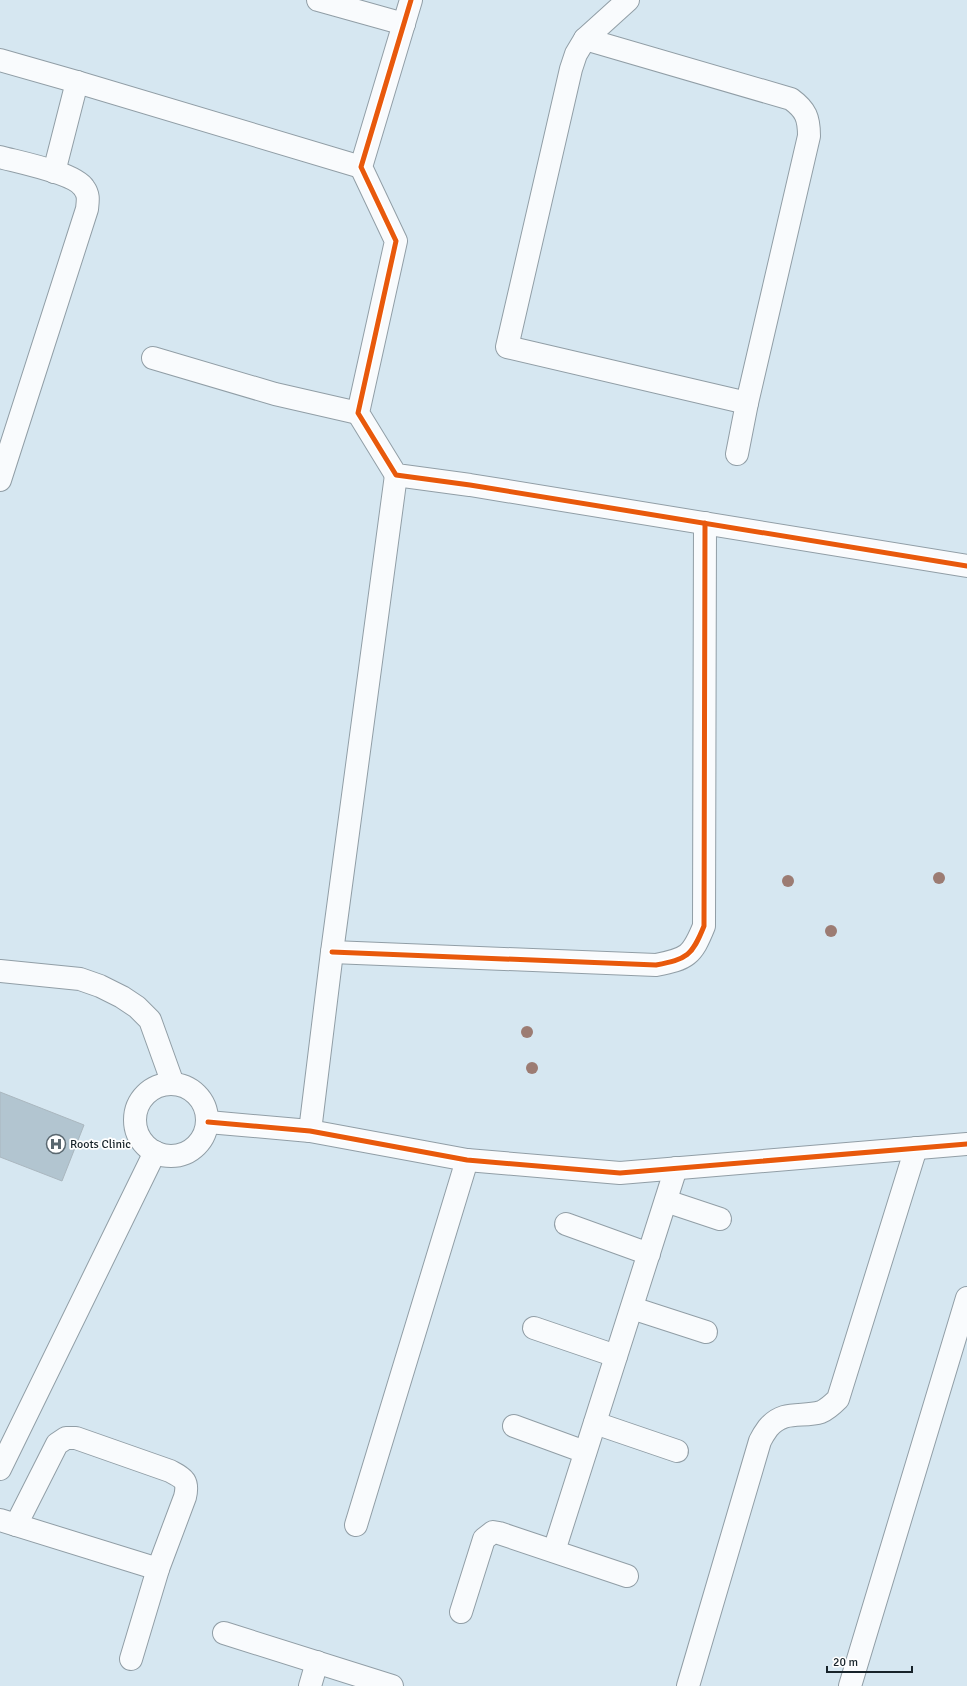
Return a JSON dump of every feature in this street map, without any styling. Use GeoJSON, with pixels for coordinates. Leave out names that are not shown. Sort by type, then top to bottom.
{"type":"FeatureCollection","features":[{"type":"Feature","properties":{"kind":"street"},"geometry":{"type":"LineString","coordinates":[[318,0],[404,24]]}},
{"type":"Feature","properties":{"kind":"street"},"geometry":{"type":"LineString","coordinates":[[310,1131],[332,952],[396,475],[358,413],[396,241],[361,168],[411,0]]}},
{"type":"Feature","properties":{"kind":"street"},"geometry":{"type":"LineString","coordinates":[[628,0],[585,39],[576,54],[571,69],[507,347],[747,403]]}},
{"type":"Feature","properties":{"kind":"street"},"geometry":{"type":"LineString","coordinates":[[585,39],[791,100],[801,106],[809,123],[809,136],[747,403],[737,454]]}},
{"type":"Feature","properties":{"kind":"street"},"geometry":{"type":"LineString","coordinates":[[0,60],[361,168]]}},
{"type":"Feature","properties":{"kind":"street"},"geometry":{"type":"LineString","coordinates":[[54,172],[77,82]]}},
{"type":"Feature","properties":{"kind":"street"},"geometry":{"type":"LineString","coordinates":[[0,157],[54,172],[73,179],[83,186],[88,196],[87,208],[0,480]]}},
{"type":"Feature","properties":{"kind":"street"},"geometry":{"type":"LineString","coordinates":[[153,358],[275,394],[358,413]]}},
{"type":"Feature","properties":{"kind":"street"},"geometry":{"type":"LineString","coordinates":[[396,475],[470,484],[967,566]]}},
{"type":"Feature","properties":{"kind":"street"},"geometry":{"type":"LineString","coordinates":[[332,952],[656,966],[675,962],[688,955],[696,944],[704,926],[705,523]]}},
{"type":"Feature","properties":{"kind":"street"},"geometry":{"type":"LineString","coordinates":[[0,971],[80,979],[100,986],[122,997],[137,1007],[150,1020],[173,1084]]}},
{"type":"Feature","properties":{"kind":"street"},"geometry":{"type":"LineString","coordinates":[[173,1084],[184,1086],[194,1092],[202,1100],[208,1122],[205,1133],[199,1143],[191,1151],[179,1155],[167,1156],[155,1152],[145,1144],[138,1134],[135,1122],[136,1110],[142,1099],[150,1090],[162,1085],[173,1084]]}},
{"type":"Feature","properties":{"kind":"street"},"geometry":{"type":"LineString","coordinates":[[208,1122],[310,1131],[467,1160],[620,1173],[967,1144]]}},
{"type":"Feature","properties":{"kind":"street"},"geometry":{"type":"LineString","coordinates":[[688,1686],[760,1441],[768,1427],[783,1417],[796,1414],[821,1412],[831,1406],[838,1399],[916,1148]]}},
{"type":"Feature","properties":{"kind":"street"},"geometry":{"type":"LineString","coordinates":[[0,1469],[155,1152]]}},
{"type":"Feature","properties":{"kind":"street"},"geometry":{"type":"LineString","coordinates":[[356,1526],[467,1160]]}},
{"type":"Feature","properties":{"kind":"street"},"geometry":{"type":"LineString","coordinates":[[554,1551],[676,1168]]}},
{"type":"Feature","properties":{"kind":"street"},"geometry":{"type":"LineString","coordinates":[[666,1200],[720,1219]]}},
{"type":"Feature","properties":{"kind":"street"},"geometry":{"type":"LineString","coordinates":[[566,1224],[649,1254]]}},
{"type":"Feature","properties":{"kind":"street"},"geometry":{"type":"LineString","coordinates":[[850,1686],[967,1298]]}},
{"type":"Feature","properties":{"kind":"street"},"geometry":{"type":"LineString","coordinates":[[632,1308],[706,1332]]}},
{"type":"Feature","properties":{"kind":"street"},"geometry":{"type":"LineString","coordinates":[[534,1328],[616,1356]]}},
{"type":"Feature","properties":{"kind":"street"},"geometry":{"type":"LineString","coordinates":[[595,1423],[677,1451]]}},
{"type":"Feature","properties":{"kind":"street"},"geometry":{"type":"LineString","coordinates":[[514,1426],[586,1452]]}},
{"type":"Feature","properties":{"kind":"street"},"geometry":{"type":"LineString","coordinates":[[131,1659],[158,1569],[185,1497],[187,1488],[184,1478],[170,1471],[76,1438],[66,1438],[57,1444],[8,1522],[158,1569]]}},
{"type":"Feature","properties":{"kind":"street"},"geometry":{"type":"LineString","coordinates":[[461,1612],[484,1539],[493,1532],[627,1576]]}},
{"type":"Feature","properties":{"kind":"street"},"geometry":{"type":"LineString","coordinates":[[224,1633],[392,1686]]}},
{"type":"Feature","properties":{"kind":"street"},"geometry":{"type":"LineString","coordinates":[[310,1686],[318,1662]]}},
{"type":"Feature","properties":{"kind":"building"},"geometry":{"type":"Polygon","coordinates":[[[0,1092],[84,1125],[62,1181],[0,1157],[0,1092]]]}},
{"type":"Feature","properties":{"kind":"cycle path"},"geometry":{"type":"LineString","coordinates":[[411,0],[361,167],[396,241],[358,413],[396,475],[470,485],[967,566]]}},
{"type":"Feature","properties":{"kind":"cycle path"},"geometry":{"type":"LineString","coordinates":[[332,952],[656,965],[675,961],[682,958],[692,950],[704,926],[705,523]]}},
{"type":"Feature","properties":{"kind":"cycle path"},"geometry":{"type":"LineString","coordinates":[[208,1122],[310,1131],[467,1160],[620,1173],[967,1144]]}},
{"type":"Feature","properties":{"kind":"place","name":"Roots Clinic"},"geometry":{"type":"Point","coordinates":[56,1144]}}]}
